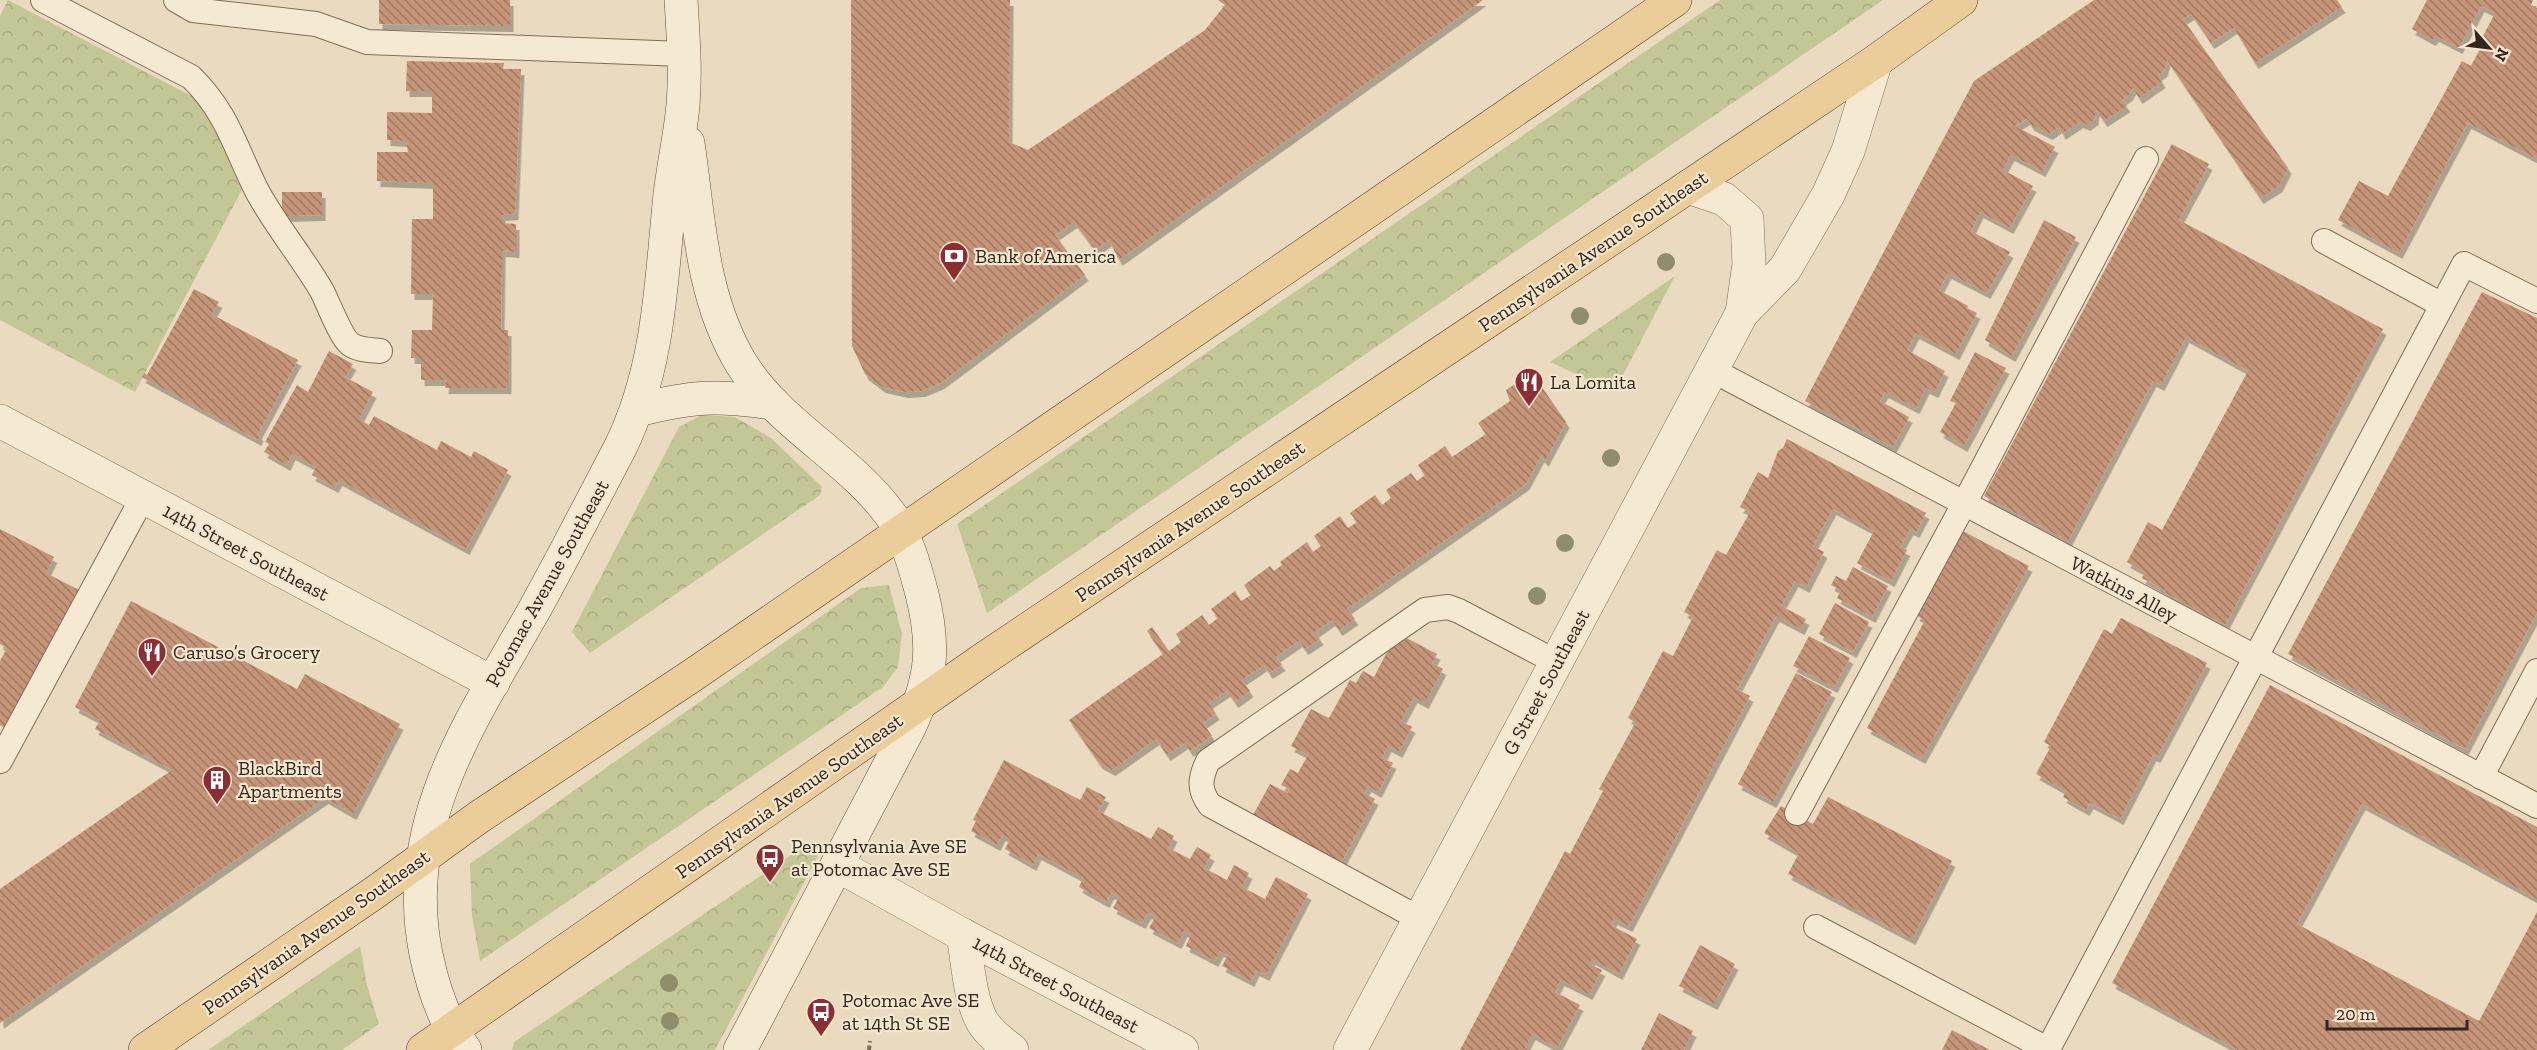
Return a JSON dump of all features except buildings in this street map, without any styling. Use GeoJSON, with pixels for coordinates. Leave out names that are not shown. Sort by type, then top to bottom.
{"type":"FeatureCollection","features":[{"type":"Feature","properties":{"kind":"main road","name":"Pennsylvania Avenue Southeast"},"geometry":{"type":"LineString","coordinates":[[145,1050],[479,817],[740,642],[1675,0]]}},
{"type":"Feature","properties":{"kind":"main road","name":"Pennsylvania Avenue Southeast"},"geometry":{"type":"LineString","coordinates":[[423,1050],[459,1040],[985,658],[1876,62],[1961,0]]}},
{"type":"Feature","properties":{"kind":"street","name":"Potomac Avenue Southeast"},"geometry":{"type":"LineString","coordinates":[[681,0],[683,103],[700,233],[711,295],[723,328],[741,363],[772,403],[869,489],[900,530],[918,580],[930,629],[929,672],[920,705],[740,1050]]}},
{"type":"Feature","properties":{"kind":"street","name":"G Street Southeast"},"geometry":{"type":"LineString","coordinates":[[1350,1050],[1742,313],[1785,269],[1828,195],[1848,151],[1876,62]]}},
{"type":"Feature","properties":{"kind":"street","name":"Potomac Avenue Southeast"},"geometry":{"type":"LineString","coordinates":[[459,1040],[433,986],[422,937],[420,888],[422,858],[434,807],[451,760],[551,579],[638,410],[658,322],[670,195],[683,103]]}},
{"type":"Feature","properties":{"kind":"street","name":"G Street Southeast"},"geometry":{"type":"LineString","coordinates":[[1688,187],[1725,200],[1747,219],[1749,264],[1742,313]]}},
{"type":"Feature","properties":{"kind":"street"},"geometry":{"type":"LineString","coordinates":[[638,410],[680,399],[698,397],[733,397],[772,403]]}},
{"type":"Feature","properties":{"kind":"street","name":"14th Street Southeast"},"geometry":{"type":"LineString","coordinates":[[0,421],[493,683]]}},
{"type":"Feature","properties":{"kind":"street","name":"14th Street Southeast"},"geometry":{"type":"LineString","coordinates":[[837,865],[963,935],[1182,1050]]}},
{"type":"Feature","properties":{"kind":"street","name":"14th Street Southeast"},"geometry":{"type":"LineString","coordinates":[[963,935],[975,1000],[982,1021],[993,1035],[1012,1050]]}},
{"type":"Feature","properties":{"kind":"lane"},"geometry":{"type":"LineString","coordinates":[[43,0],[191,77],[208,94],[224,117],[258,191],[283,235],[315,279],[348,343],[360,349],[380,351]]}},
{"type":"Feature","properties":{"kind":"lane"},"geometry":{"type":"LineString","coordinates":[[176,0],[193,10],[316,24],[367,42],[683,54]]}},
{"type":"Feature","properties":{"kind":"lane"},"geometry":{"type":"LineString","coordinates":[[1797,813],[1964,504],[2146,159]]}},
{"type":"Feature","properties":{"kind":"lane"},"geometry":{"type":"LineString","coordinates":[[2324,241],[2442,305]]}},
{"type":"Feature","properties":{"kind":"lane"},"geometry":{"type":"LineString","coordinates":[[1816,927],[2048,1050],[2464,264],[2537,301]]}},
{"type":"Feature","properties":{"kind":"lane","name":"Watkins Alley"},"geometry":{"type":"LineString","coordinates":[[1713,370],[2254,659],[2537,806]]}},
{"type":"Feature","properties":{"kind":"lane"},"geometry":{"type":"LineString","coordinates":[[0,761],[143,497]]}},
{"type":"Feature","properties":{"kind":"lane"},"geometry":{"type":"LineString","coordinates":[[1420,919],[1210,805],[1201,791],[1202,774],[1208,761],[1425,610],[1448,607],[1459,611],[1556,662]]}},
{"type":"Feature","properties":{"kind":"lane"},"geometry":{"type":"LineString","coordinates":[[2481,777],[2537,671]]}},
{"type":"Feature","properties":{"kind":"path"},"geometry":{"type":"LineString","coordinates":[[869,1050],[870,1041]]}},
{"type":"Feature","properties":{"kind":"green space"},"geometry":{"type":"Polygon","coordinates":[[[8,0],[197,99],[245,184],[135,392],[0,320],[0,16],[8,0]]]}},
{"type":"Feature","properties":{"kind":"green space"},"geometry":{"type":"Polygon","coordinates":[[[1720,0],[1883,0],[987,613],[957,524],[1720,0]]]}},
{"type":"Feature","properties":{"kind":"green space"},"geometry":{"type":"Polygon","coordinates":[[[1675,276],[1614,392],[1550,362],[1675,276]]]}},
{"type":"Feature","properties":{"kind":"green space"},"geometry":{"type":"Polygon","coordinates":[[[702,415],[735,417],[771,438],[822,487],[820,495],[590,653],[572,632],[679,427],[702,415]]]}},
{"type":"Feature","properties":{"kind":"green space"},"geometry":{"type":"Polygon","coordinates":[[[889,585],[902,634],[898,667],[883,687],[480,961],[472,916],[470,864],[861,588],[889,585]]]}},
{"type":"Feature","properties":{"kind":"green space"},"geometry":{"type":"Polygon","coordinates":[[[812,841],[816,843],[819,854],[715,1050],[512,1050],[514,1042],[812,841]]]}},
{"type":"Feature","properties":{"kind":"green space"},"geometry":{"type":"Polygon","coordinates":[[[360,946],[367,985],[379,1024],[342,1050],[208,1050],[360,946]]]}},
{"type":"Feature","properties":{"kind":"place","name":"Bank of America"},"geometry":{"type":"Point","coordinates":[954,282]}},
{"type":"Feature","properties":{"kind":"place","name":"La Lomita"},"geometry":{"type":"Point","coordinates":[1529,408]}},
{"type":"Feature","properties":{"kind":"place","name":"Caruso’s Grocery"},"geometry":{"type":"Point","coordinates":[152,678]}},
{"type":"Feature","properties":{"kind":"place","name":"BlackBird Apartments"},"geometry":{"type":"Point","coordinates":[217,806]}},
{"type":"Feature","properties":{"kind":"place","name":"Pennsylvania Ave SE at Potomac Ave SE"},"geometry":{"type":"Point","coordinates":[770,884]}},
{"type":"Feature","properties":{"kind":"place","name":"Potomac Ave SE at 14th St SE"},"geometry":{"type":"Point","coordinates":[821,1038]}}]}
